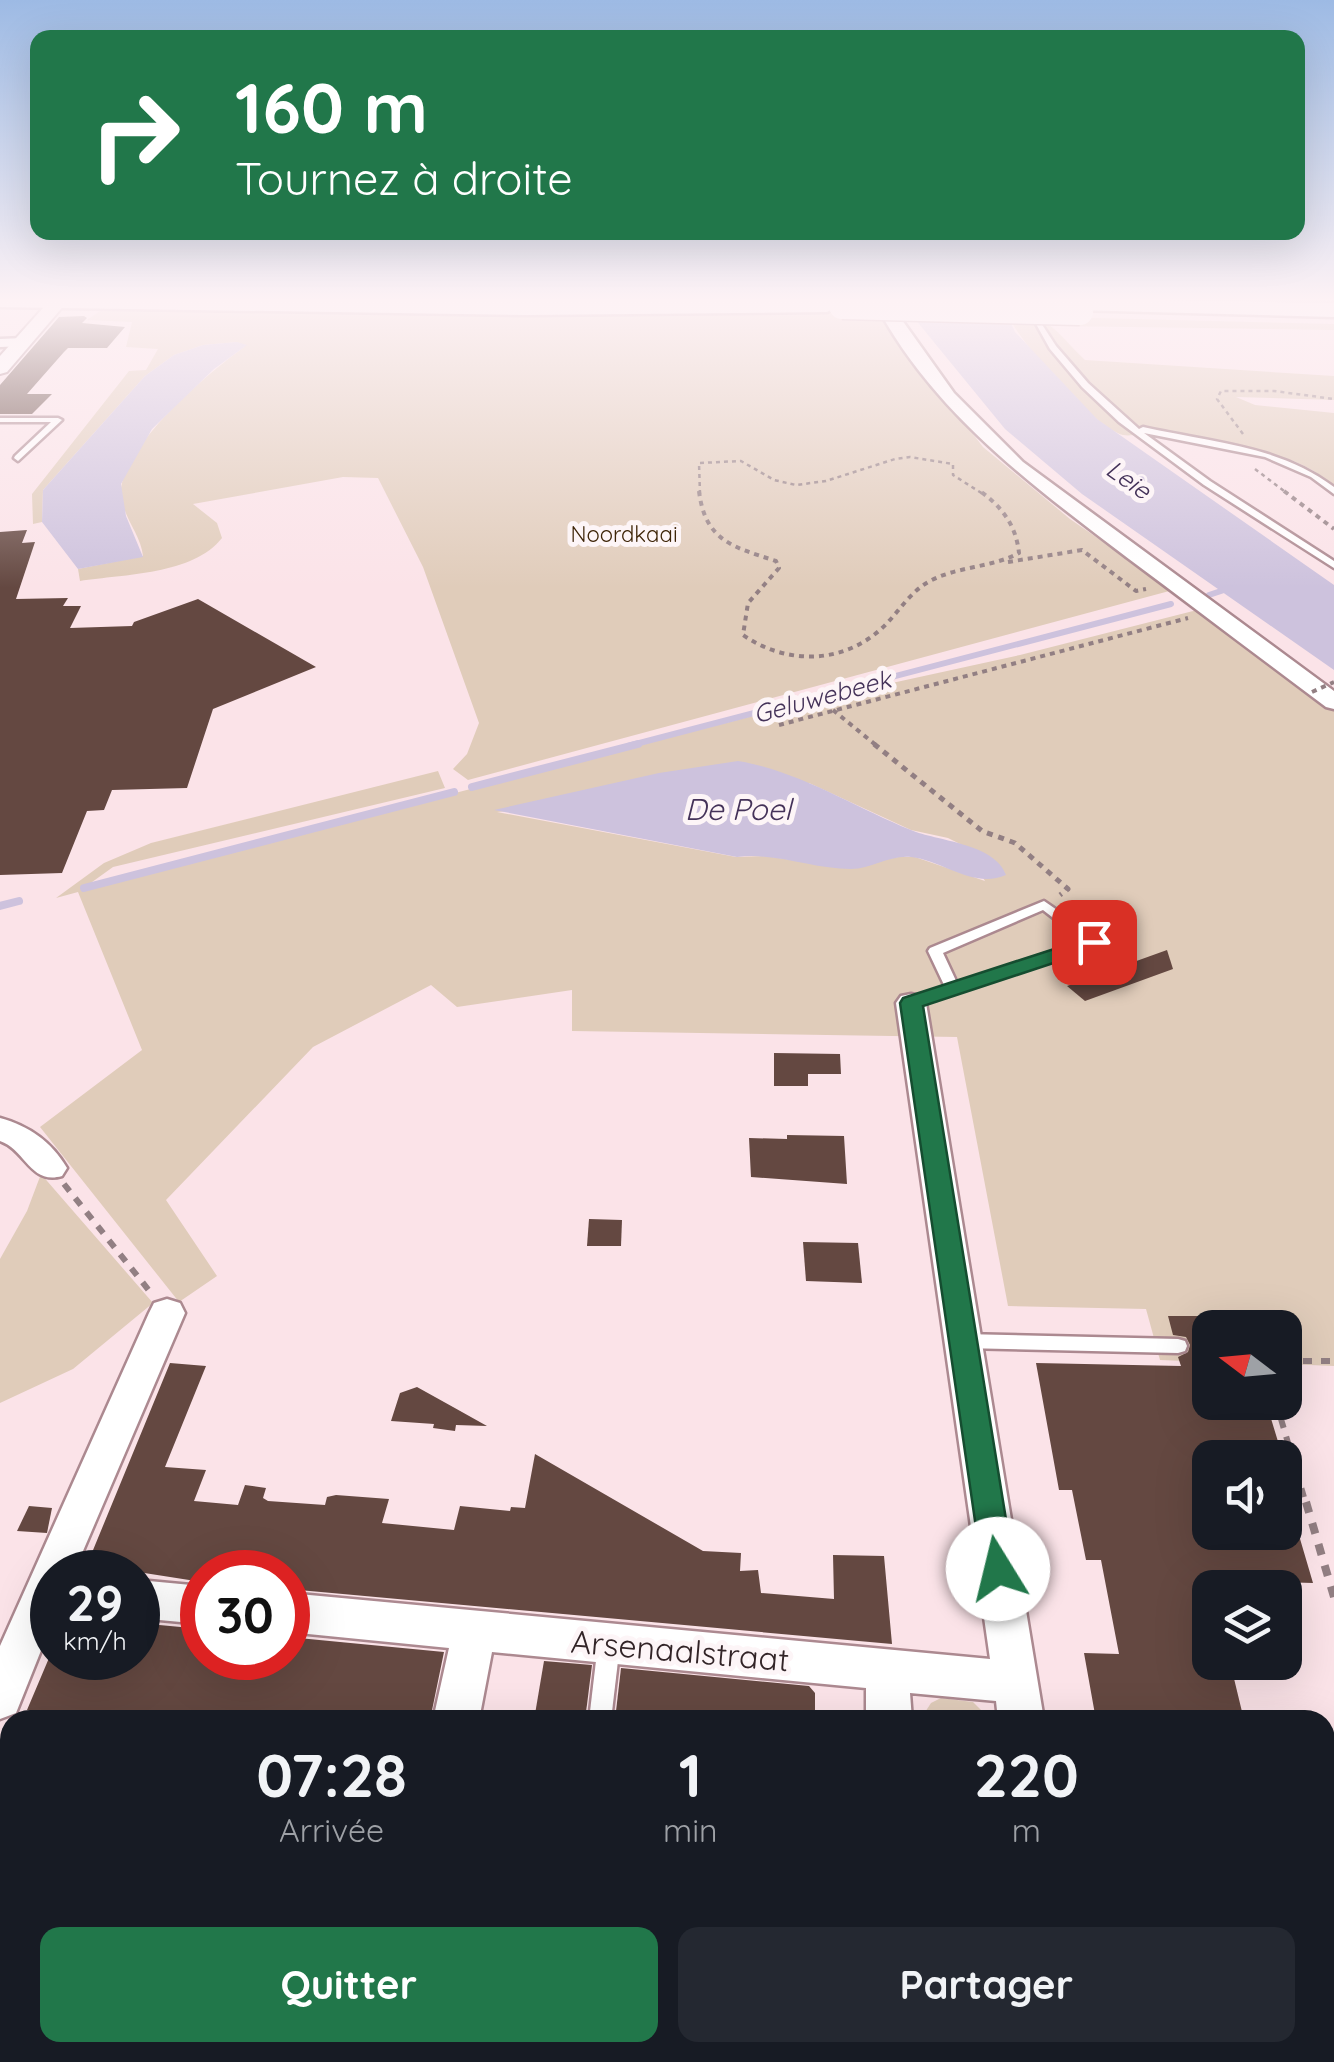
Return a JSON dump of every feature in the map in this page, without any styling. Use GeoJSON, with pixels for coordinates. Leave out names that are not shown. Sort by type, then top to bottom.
{"type":"FeatureCollection","features":[{"type":"Feature","properties":{"kind":"street"},"geometry":{"type":"LineString","coordinates":[[947,395],[1018,466],[1334,702]]}},
{"type":"Feature","properties":{"kind":"street"},"geometry":{"type":"LineString","coordinates":[[911,1003],[1018,1701]]}},
{"type":"Feature","properties":{"kind":"street"},"geometry":{"type":"LineString","coordinates":[[0,1129],[20,1136],[50,1168]]}},
{"type":"Feature","properties":{"kind":"street"},"geometry":{"type":"LineString","coordinates":[[65,1550],[167,1313]]}},
{"type":"Feature","properties":{"kind":"street","name":"Arsenaalstraat"},"geometry":{"type":"LineString","coordinates":[[310,1615],[887,1668],[1018,1701]]}},
{"type":"Feature","properties":{"kind":"street"},"geometry":{"type":"LineString","coordinates":[[0,1698],[30,1630]]}},
{"type":"Feature","properties":{"kind":"street"},"geometry":{"type":"LineString","coordinates":[[458,1710],[474,1631]]}},
{"type":"Feature","properties":{"kind":"street"},"geometry":{"type":"LineString","coordinates":[[887,1668],[889,1710]]}},
{"type":"Feature","properties":{"kind":"lane"},"geometry":{"type":"LineString","coordinates":[[1098,395],[1134,430],[1334,566]]}},
{"type":"Feature","properties":{"kind":"lane"},"geometry":{"type":"LineString","coordinates":[[0,420],[58,420],[18,458]]}},
{"type":"Feature","properties":{"kind":"lane"},"geometry":{"type":"LineString","coordinates":[[1134,430],[1288,461],[1311,471],[1334,491]]}},
{"type":"Feature","properties":{"kind":"lane"},"geometry":{"type":"LineString","coordinates":[[911,1003],[1094,942],[1044,905],[935,951],[952,989]]}},
{"type":"Feature","properties":{"kind":"lane"},"geometry":{"type":"LineString","coordinates":[[962,1342],[1178,1346]]}},
{"type":"Feature","properties":{"kind":"lane"},"geometry":{"type":"LineString","coordinates":[[601,1710],[609,1644]]}},
{"type":"Feature","properties":{"kind":"path"},"geometry":{"type":"LineString","coordinates":[[1218,395],[1216,398],[1245,438]]}},
{"type":"Feature","properties":{"kind":"path"},"geometry":{"type":"LineString","coordinates":[[1306,395],[1334,399]]}},
{"type":"Feature","properties":{"kind":"path"},"geometry":{"type":"LineString","coordinates":[[1002,564],[1019,553],[1011,518],[953,475],[953,464],[923,458],[886,458],[846,478],[792,485],[758,474],[745,462],[699,464],[698,498],[707,528],[730,546],[776,562],[779,568],[740,613],[742,635],[762,651],[789,659],[832,652],[870,638],[911,592],[936,577],[1002,564],[1082,550],[1136,591],[1177,586]]}},
{"type":"Feature","properties":{"kind":"path"},"geometry":{"type":"LineString","coordinates":[[1283,494],[1334,526]]}},
{"type":"Feature","properties":{"kind":"path"},"geometry":{"type":"LineString","coordinates":[[780,725],[1211,609]]}},
{"type":"Feature","properties":{"kind":"path"},"geometry":{"type":"LineString","coordinates":[[1312,692],[1334,682]]}},
{"type":"Feature","properties":{"kind":"path"},"geometry":{"type":"LineString","coordinates":[[834,710],[982,831],[1015,843],[1068,889],[1044,905]]}},
{"type":"Feature","properties":{"kind":"path"},"geometry":{"type":"LineString","coordinates":[[50,1168],[47,1163],[167,1313]]}},
{"type":"Feature","properties":{"kind":"path"},"geometry":{"type":"LineString","coordinates":[[1302,1360],[1334,1360]]}},
{"type":"Feature","properties":{"kind":"path"},"geometry":{"type":"LineString","coordinates":[[1281,1420],[1334,1598]]}},
{"type":"Feature","properties":{"kind":"green space","name":"Noordkaai"},"geometry":{"type":"Polygon","coordinates":[[[110,395],[128,395],[43,490],[42,522],[33,524],[32,494],[110,395]]]}},
{"type":"Feature","properties":{"kind":"green space","name":"Noordkaai"},"geometry":{"type":"Polygon","coordinates":[[[187,395],[943,395],[983,447],[1070,519],[1173,590],[468,780],[453,769],[467,754],[479,723],[423,567],[378,478],[343,477],[193,504],[217,523],[222,538],[209,550],[157,571],[80,581],[78,569],[143,556],[122,502],[122,483],[140,446],[187,395]]]}},
{"type":"Feature","properties":{"kind":"green space"},"geometry":{"type":"Polygon","coordinates":[[[1071,395],[1334,395],[1334,400],[1236,397],[1255,405],[1334,413],[1334,486],[1304,466],[1270,454],[1159,433],[1123,435],[1071,395]]]}},
{"type":"Feature","properties":{"kind":"green space"},"geometry":{"type":"Polygon","coordinates":[[[1201,609],[1334,710],[1334,1366],[1302,1365],[1302,1310],[1192,1310],[1192,1361],[1160,1360],[1146,1309],[1008,1306],[957,1037],[572,1031],[572,990],[457,1007],[431,985],[313,1047],[166,1200],[217,1276],[179,1302],[40,1127],[142,1050],[78,892],[56,898],[104,863],[151,843],[438,771],[445,788],[113,867],[81,890],[814,700],[1020,655],[1201,609]],[[809,783],[497,812],[736,857],[766,856],[844,868],[915,857],[985,881],[964,846],[948,838],[911,830],[809,783]]]}},
{"type":"Feature","properties":{"kind":"green space"},"geometry":{"type":"Polygon","coordinates":[[[41,1174],[153,1303],[73,1369],[0,1403],[0,1259],[27,1211],[41,1174]]]}},
{"type":"Feature","properties":{"kind":"green space"},"geometry":{"type":"Polygon","coordinates":[[[941,1698],[973,1702],[981,1710],[926,1710],[941,1698]]]}},
{"type":"Feature","properties":{"kind":"water"},"geometry":{"type":"Polygon","coordinates":[[[128,395],[187,395],[152,429],[121,484],[126,516],[143,557],[78,569],[42,522],[43,490],[128,395]]]}},
{"type":"Feature","properties":{"kind":"water","name":"Leie"},"geometry":{"type":"Polygon","coordinates":[[[977,395],[1075,395],[1097,419],[1334,585],[1334,670],[1082,494],[1005,429],[977,395]]]}},
{"type":"Feature","properties":{"kind":"water","name":"De Poel"},"geometry":{"type":"Polygon","coordinates":[[[738,761],[805,781],[911,830],[978,850],[1000,864],[1006,875],[970,877],[911,857],[851,869],[766,857],[737,857],[494,810],[659,773],[738,761]]]}},
{"type":"Feature","properties":{"kind":"building"},"geometry":{"type":"Polygon","coordinates":[[[0,395],[51,395],[32,414],[0,414],[0,395]]]}},
{"type":"Feature","properties":{"kind":"building"},"geometry":{"type":"Polygon","coordinates":[[[27,530],[22,543],[35,542],[16,599],[68,598],[63,606],[81,606],[70,628],[132,626],[198,599],[316,667],[213,709],[187,788],[112,790],[104,810],[87,811],[62,873],[0,875],[0,532],[27,530]]]}},
{"type":"Feature","properties":{"kind":"building"},"geometry":{"type":"Polygon","coordinates":[[[1167,950],[1173,969],[1085,1001],[1067,986],[1167,950]]]}},
{"type":"Feature","properties":{"kind":"building"},"geometry":{"type":"Polygon","coordinates":[[[774,1053],[840,1054],[841,1074],[808,1074],[808,1086],[774,1086],[774,1053]]]}},
{"type":"Feature","properties":{"kind":"building"},"geometry":{"type":"Polygon","coordinates":[[[787,1135],[844,1136],[847,1184],[751,1177],[749,1138],[787,1139],[787,1135]]]}},
{"type":"Feature","properties":{"kind":"building"},"geometry":{"type":"Polygon","coordinates":[[[589,1219],[622,1220],[621,1246],[587,1246],[589,1219]]]}},
{"type":"Feature","properties":{"kind":"building"},"geometry":{"type":"Polygon","coordinates":[[[803,1242],[858,1243],[862,1283],[806,1281],[803,1242]]]}},
{"type":"Feature","properties":{"kind":"building"},"geometry":{"type":"Polygon","coordinates":[[[1168,1316],[1192,1316],[1192,1420],[1271,1420],[1278,1440],[1192,1440],[1192,1550],[1302,1550],[1302,1546],[1313,1583],[1302,1583],[1302,1570],[1192,1570],[1192,1680],[1234,1680],[1242,1710],[1094,1710],[1084,1653],[1119,1654],[1101,1560],[1086,1560],[1072,1490],[1059,1490],[1036,1363],[1181,1366],[1178,1357],[1188,1352],[1190,1345],[1186,1337],[1173,1335],[1168,1316]]]}},
{"type":"Feature","properties":{"kind":"building"},"geometry":{"type":"Polygon","coordinates":[[[170,1363],[206,1366],[165,1467],[206,1470],[194,1501],[238,1505],[245,1485],[266,1488],[263,1498],[268,1501],[325,1505],[327,1497],[336,1495],[389,1499],[382,1523],[454,1530],[460,1506],[510,1511],[511,1507],[525,1508],[535,1454],[703,1551],[741,1553],[740,1571],[758,1570],[761,1593],[834,1599],[833,1555],[884,1556],[892,1644],[310,1591],[310,1550],[180,1550],[180,1579],[160,1575],[160,1550],[93,1550],[170,1363]]]}},
{"type":"Feature","properties":{"kind":"building"},"geometry":{"type":"Polygon","coordinates":[[[417,1387],[487,1426],[456,1425],[455,1431],[433,1428],[434,1424],[391,1421],[400,1393],[417,1387]]]}},
{"type":"Feature","properties":{"kind":"building"},"geometry":{"type":"Polygon","coordinates":[[[29,1506],[52,1508],[47,1533],[17,1531],[29,1506]]]}},
{"type":"Feature","properties":{"kind":"building"},"geometry":{"type":"Polygon","coordinates":[[[160,1625],[180,1627],[180,1680],[310,1680],[310,1639],[444,1652],[432,1710],[27,1710],[40,1680],[160,1680],[160,1625]]]}},
{"type":"Feature","properties":{"kind":"building"},"geometry":{"type":"Polygon","coordinates":[[[544,1661],[592,1665],[586,1710],[536,1710],[544,1661]]]}},
{"type":"Feature","properties":{"kind":"building"},"geometry":{"type":"Polygon","coordinates":[[[621,1668],[809,1686],[815,1693],[815,1710],[616,1710],[621,1668]]]}},
{"type":"Feature","properties":{"kind":"waterway","name":"Geluwebeek"},"geometry":{"type":"LineString","coordinates":[[1209,595],[1230,588]]}},
{"type":"Feature","properties":{"kind":"waterway","name":"Geluwebeek"},"geometry":{"type":"LineString","coordinates":[[628,746],[1171,604]]}},
{"type":"Feature","properties":{"kind":"waterway","name":"Geluwebeek"},"geometry":{"type":"LineString","coordinates":[[472,787],[638,744]]}},
{"type":"Feature","properties":{"kind":"waterway","name":"Geluwebeek"},"geometry":{"type":"LineString","coordinates":[[84,888],[454,792]]}},
{"type":"Feature","properties":{"kind":"waterway","name":"Geluwebeek"},"geometry":{"type":"LineString","coordinates":[[0,906],[19,901]]}},
{"type":"Feature","properties":{"kind":"route"},"geometry":{"type":"LineString","coordinates":[[998,1569],[911,1003],[1094,942]]}}]}
